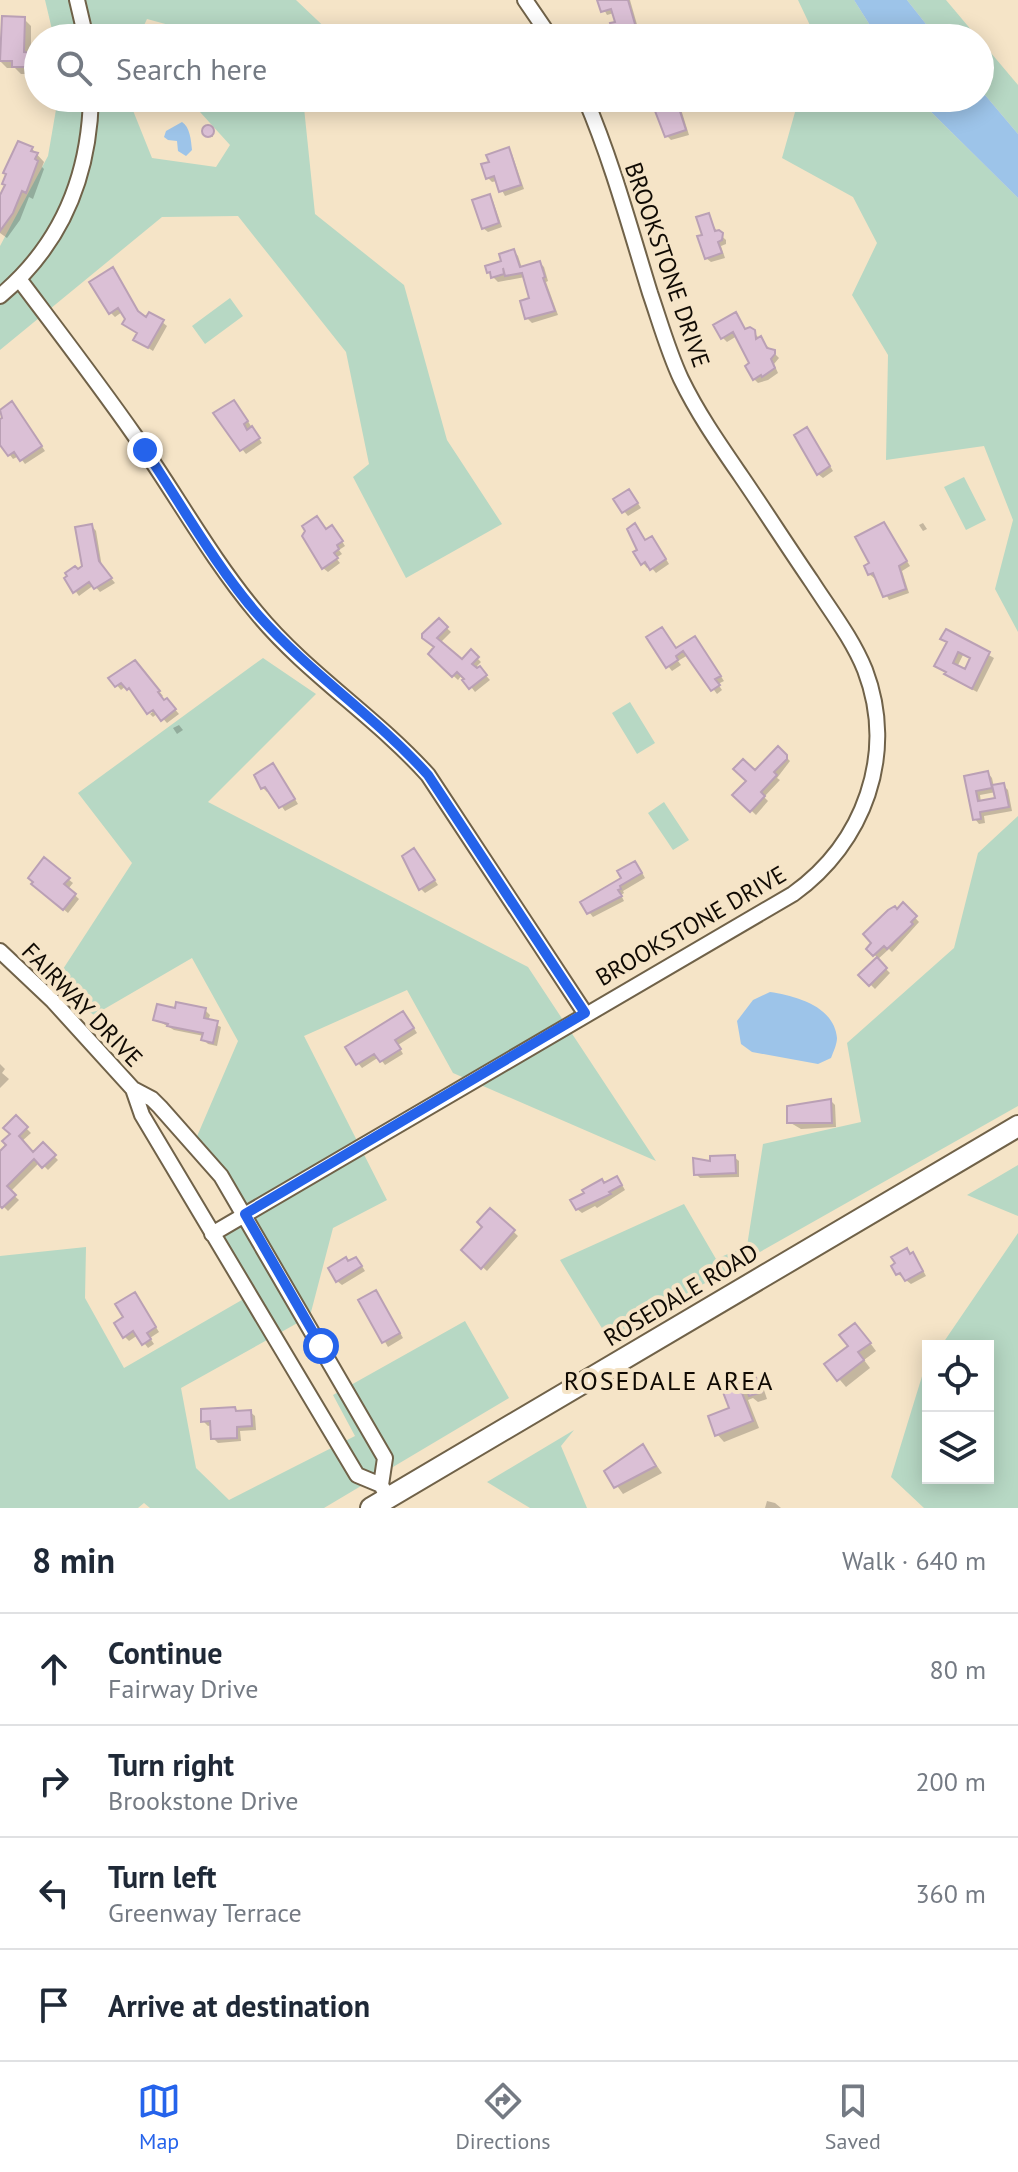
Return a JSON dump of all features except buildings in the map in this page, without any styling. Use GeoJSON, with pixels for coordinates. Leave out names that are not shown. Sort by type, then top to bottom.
{"type":"FeatureCollection","features":[{"type":"Feature","properties":{"kind":"street"},"geometry":{"type":"LineString","coordinates":[[77,0],[83,24]]}},
{"type":"Feature","properties":{"kind":"street"},"geometry":{"type":"LineString","coordinates":[[525,0],[541,24]]}},
{"type":"Feature","properties":{"kind":"street"},"geometry":{"type":"LineString","coordinates":[[0,296],[40,255],[69,208],[87,151],[90,112]]}},
{"type":"Feature","properties":{"kind":"street","name":"BROOKSTONE DRIVE"},"geometry":{"type":"LineString","coordinates":[[212,1234],[793,894],[811,880],[848,839],[872,783],[877,744],[873,696],[856,650],[717,442],[679,374],[591,112]]}},
{"type":"Feature","properties":{"kind":"street"},"geometry":{"type":"LineString","coordinates":[[19,279],[135,435],[257,614],[428,775],[585,1013]]}},
{"type":"Feature","properties":{"kind":"street","name":"FAIRWAY DRIVE"},"geometry":{"type":"LineString","coordinates":[[0,951],[53,1001],[133,1089],[152,1099],[221,1176],[385,1458],[380,1497]]}},
{"type":"Feature","properties":{"kind":"street","name":"FAIRWAY DRIVE"},"geometry":{"type":"LineString","coordinates":[[133,1089],[142,1115],[357,1475],[380,1497]]}},
{"type":"Feature","properties":{"kind":"street","name":"ROSEDALE ROAD"},"geometry":{"type":"LineString","coordinates":[[380,1497],[1018,1126]]}},
{"type":"Feature","properties":{"kind":"green space"},"geometry":{"type":"Polygon","coordinates":[[[45,0],[296,0],[321,24],[165,24],[147,19],[145,24],[51,24],[45,0]]]}},
{"type":"Feature","properties":{"kind":"green space"},"geometry":{"type":"Polygon","coordinates":[[[798,0],[854,0],[869,24],[809,24],[798,0]]]}},
{"type":"Feature","properties":{"kind":"green space"},"geometry":{"type":"Polygon","coordinates":[[[907,0],[946,0],[966,24],[926,24],[907,0]]]}},
{"type":"Feature","properties":{"kind":"green space"},"geometry":{"type":"Polygon","coordinates":[[[994,57],[1018,85],[1018,134],[994,106],[994,57]]]}},
{"type":"Feature","properties":{"kind":"green space"},"geometry":{"type":"Polygon","coordinates":[[[56,112],[134,112],[152,158],[216,167],[230,145],[200,112],[304,112],[315,214],[404,285],[447,440],[502,524],[406,578],[353,477],[369,464],[346,352],[238,216],[162,217],[0,350],[0,246],[48,156],[56,112]]]}},
{"type":"Feature","properties":{"kind":"green space"},"geometry":{"type":"Polygon","coordinates":[[[795,112],[931,112],[1018,198],[1018,632],[995,589],[1013,520],[984,446],[886,460],[888,355],[852,295],[877,243],[853,197],[782,158],[795,112]]]}},
{"type":"Feature","properties":{"kind":"green space"},"geometry":{"type":"Polygon","coordinates":[[[230,298],[243,316],[205,344],[192,326],[230,298]]]}},
{"type":"Feature","properties":{"kind":"green space"},"geometry":{"type":"Polygon","coordinates":[[[964,477],[986,520],[966,530],[944,487],[964,477]]]}},
{"type":"Feature","properties":{"kind":"green space"},"geometry":{"type":"Polygon","coordinates":[[[263,658],[316,694],[208,802],[528,967],[656,1161],[453,1073],[407,990],[304,1036],[387,1200],[333,1228],[310,1316],[181,1388],[196,1468],[229,1500],[355,1436],[333,1395],[465,1321],[509,1398],[324,1508],[150,1508],[144,1503],[138,1508],[0,1508],[0,1256],[86,1247],[85,1298],[124,1368],[247,1297],[210,1230],[246,1209],[195,1141],[238,1041],[192,958],[94,1015],[52,986],[132,863],[78,793],[263,658]]]}},
{"type":"Feature","properties":{"kind":"green space"},"geometry":{"type":"Polygon","coordinates":[[[630,702],[655,743],[637,754],[612,713],[630,702]]]}},
{"type":"Feature","properties":{"kind":"green space"},"geometry":{"type":"Polygon","coordinates":[[[664,802],[689,840],[673,850],[648,813],[664,802]]]}},
{"type":"Feature","properties":{"kind":"green space"},"geometry":{"type":"Polygon","coordinates":[[[1018,816],[1018,1106],[608,1338],[560,1260],[684,1204],[716,1259],[747,1246],[763,1144],[861,1122],[847,1043],[954,948],[978,853],[1018,816]]]}},
{"type":"Feature","properties":{"kind":"green space"},"geometry":{"type":"Polygon","coordinates":[[[1018,1165],[1018,1216],[967,1195],[1018,1165]]]}},
{"type":"Feature","properties":{"kind":"green space"},"geometry":{"type":"Polygon","coordinates":[[[1018,1233],[1018,1508],[924,1508],[891,1477],[922,1376],[922,1484],[994,1484],[994,1340],[945,1340],[1018,1233]]]}},
{"type":"Feature","properties":{"kind":"green space"},"geometry":{"type":"Polygon","coordinates":[[[574,1430],[561,1446],[587,1508],[530,1508],[487,1482],[574,1430]]]}},
{"type":"Feature","properties":{"kind":"water"},"geometry":{"type":"Polygon","coordinates":[[[854,0],[907,0],[926,24],[869,24],[854,0]]]}},
{"type":"Feature","properties":{"kind":"water"},"geometry":{"type":"Polygon","coordinates":[[[994,106],[1018,134],[1018,198],[931,112],[994,112],[994,106]]]}},
{"type":"Feature","properties":{"kind":"water"},"geometry":{"type":"Polygon","coordinates":[[[182,122],[188,130],[192,150],[186,156],[178,151],[177,141],[164,137],[166,131],[182,122]]]}},
{"type":"Feature","properties":{"kind":"water"},"geometry":{"type":"Polygon","coordinates":[[[770,992],[812,1004],[829,1018],[837,1038],[831,1058],[818,1064],[752,1052],[741,1044],[737,1021],[753,1000],[770,992]]]}},
{"type":"Feature","properties":{"kind":"district","name":"ROSEDALE AREA"},"geometry":{"type":"Point","coordinates":[669,1381]}},
{"type":"Feature","properties":{"kind":"route"},"geometry":{"type":"LineString","coordinates":[[145,450],[257,614],[376,722],[428,775],[585,1013],[245,1214],[321,1346]]}}]}
